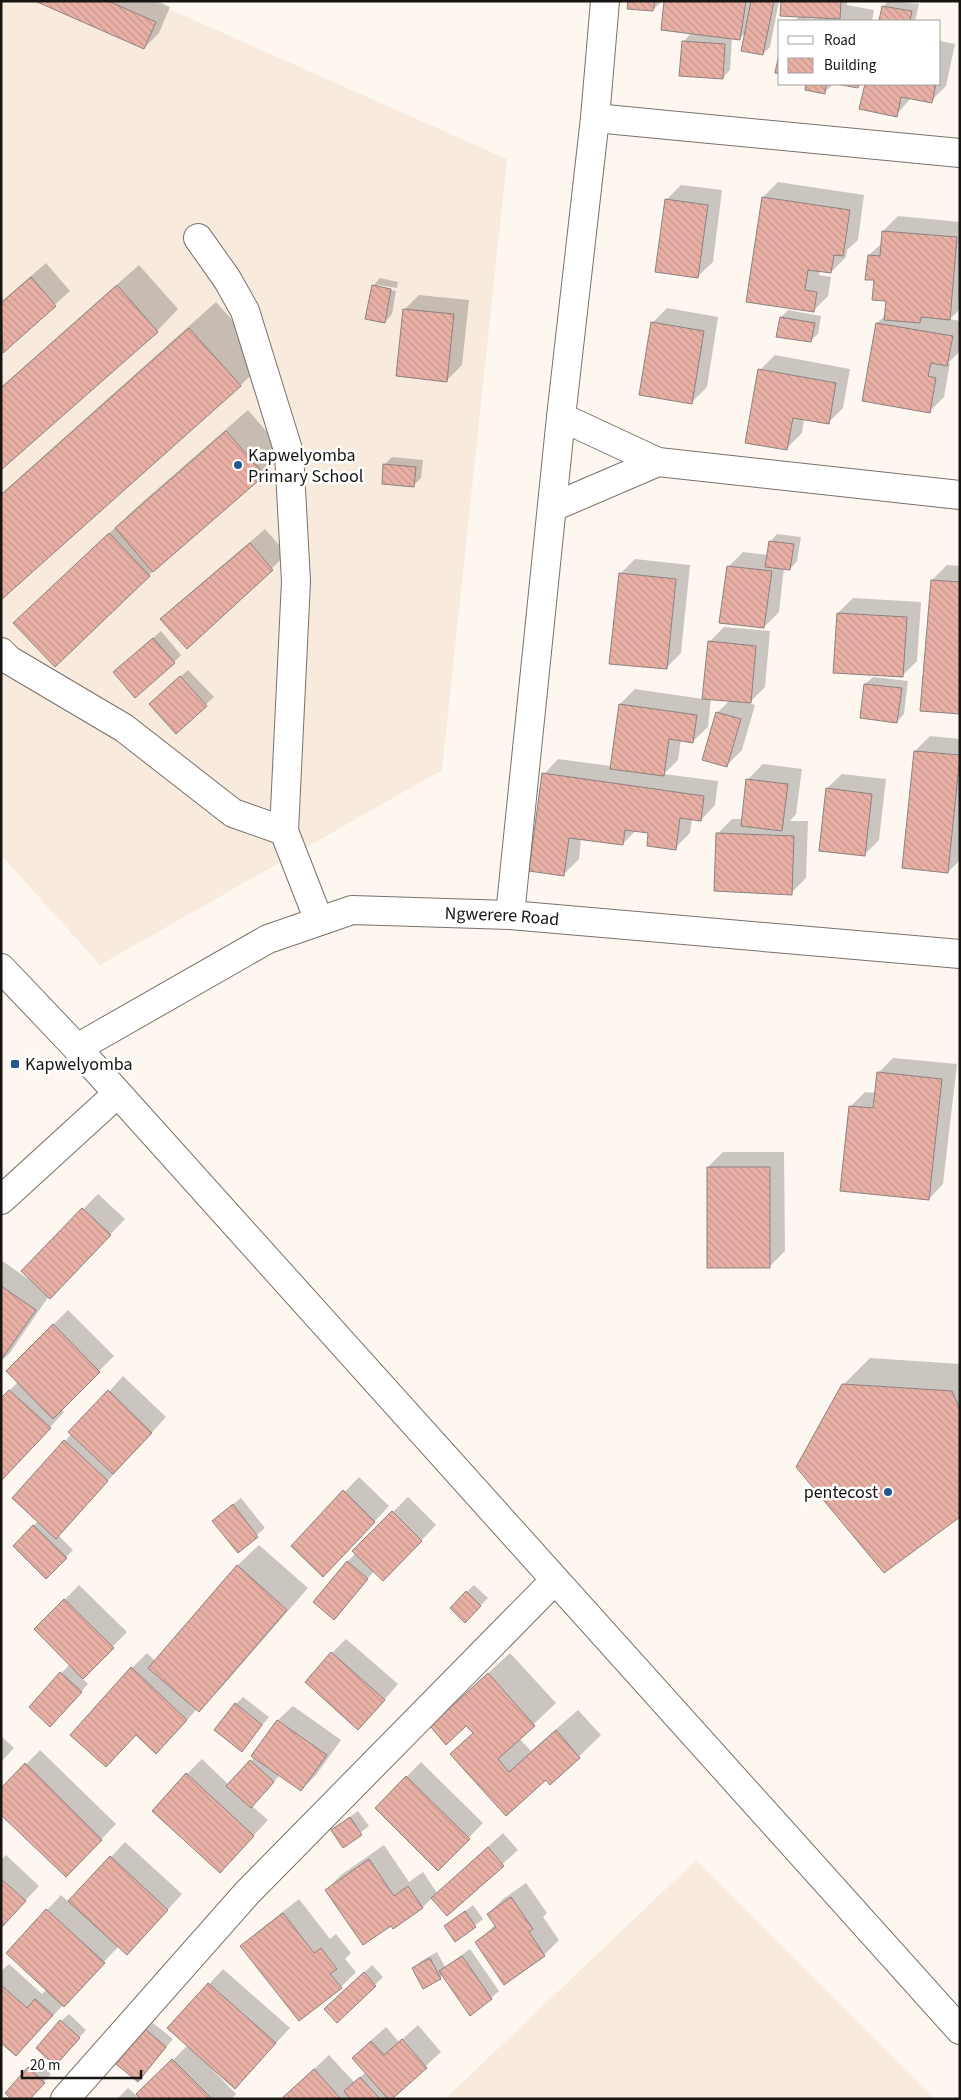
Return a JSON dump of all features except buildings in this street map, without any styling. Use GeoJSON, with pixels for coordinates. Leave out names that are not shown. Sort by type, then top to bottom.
{"type":"FeatureCollection","features":[{"type":"Feature","properties":{"kind":"street"},"geometry":{"type":"LineString","coordinates":[[510,915],[561,417],[595,118],[605,1]]}},
{"type":"Feature","properties":{"kind":"street"},"geometry":{"type":"LineString","coordinates":[[595,118],[960,153]]}},
{"type":"Feature","properties":{"kind":"street"},"geometry":{"type":"LineString","coordinates":[[198,238],[227,279],[245,311],[290,453],[296,582],[284,831],[319,921]]}},
{"type":"Feature","properties":{"kind":"street"},"geometry":{"type":"LineString","coordinates":[[561,417],[658,462],[960,495]]}},
{"type":"Feature","properties":{"kind":"street"},"geometry":{"type":"LineString","coordinates":[[552,507],[658,462]]}},
{"type":"Feature","properties":{"kind":"street"},"geometry":{"type":"LineString","coordinates":[[1,652],[10,660],[124,728],[233,813],[284,831]]}},
{"type":"Feature","properties":{"kind":"street","name":"Ngwerere Road"},"geometry":{"type":"LineString","coordinates":[[77,1048],[268,939],[352,910],[510,915],[960,954]]}},
{"type":"Feature","properties":{"kind":"street"},"geometry":{"type":"LineString","coordinates":[[1,968],[77,1048],[960,2030]]}},
{"type":"Feature","properties":{"kind":"street"},"geometry":{"type":"LineString","coordinates":[[1,1200],[117,1094]]}},
{"type":"Feature","properties":{"kind":"street"},"geometry":{"type":"LineString","coordinates":[[65,2099],[247,1893],[555,1580]]}},
{"type":"Feature","properties":{"kind":"shaded area","name":"Kapwelyomba Primary School"},"geometry":{"type":"Polygon","coordinates":[[[1,1],[151,1],[507,159],[442,770],[100,965],[1,855],[1,1]]]}},
{"type":"Feature","properties":{"kind":"shaded area"},"geometry":{"type":"Polygon","coordinates":[[[696,1860],[934,2099],[445,2099],[696,1860]]]}},
{"type":"Feature","properties":{"kind":"place","name":"Kapwelyomba Primary School"},"geometry":{"type":"Point","coordinates":[238,465]}},
{"type":"Feature","properties":{"kind":"place","name":"Kapwelyomba"},"geometry":{"type":"Point","coordinates":[15,1064]}},
{"type":"Feature","properties":{"kind":"place","name":"pentecost"},"geometry":{"type":"Point","coordinates":[888,1492]}}]}
